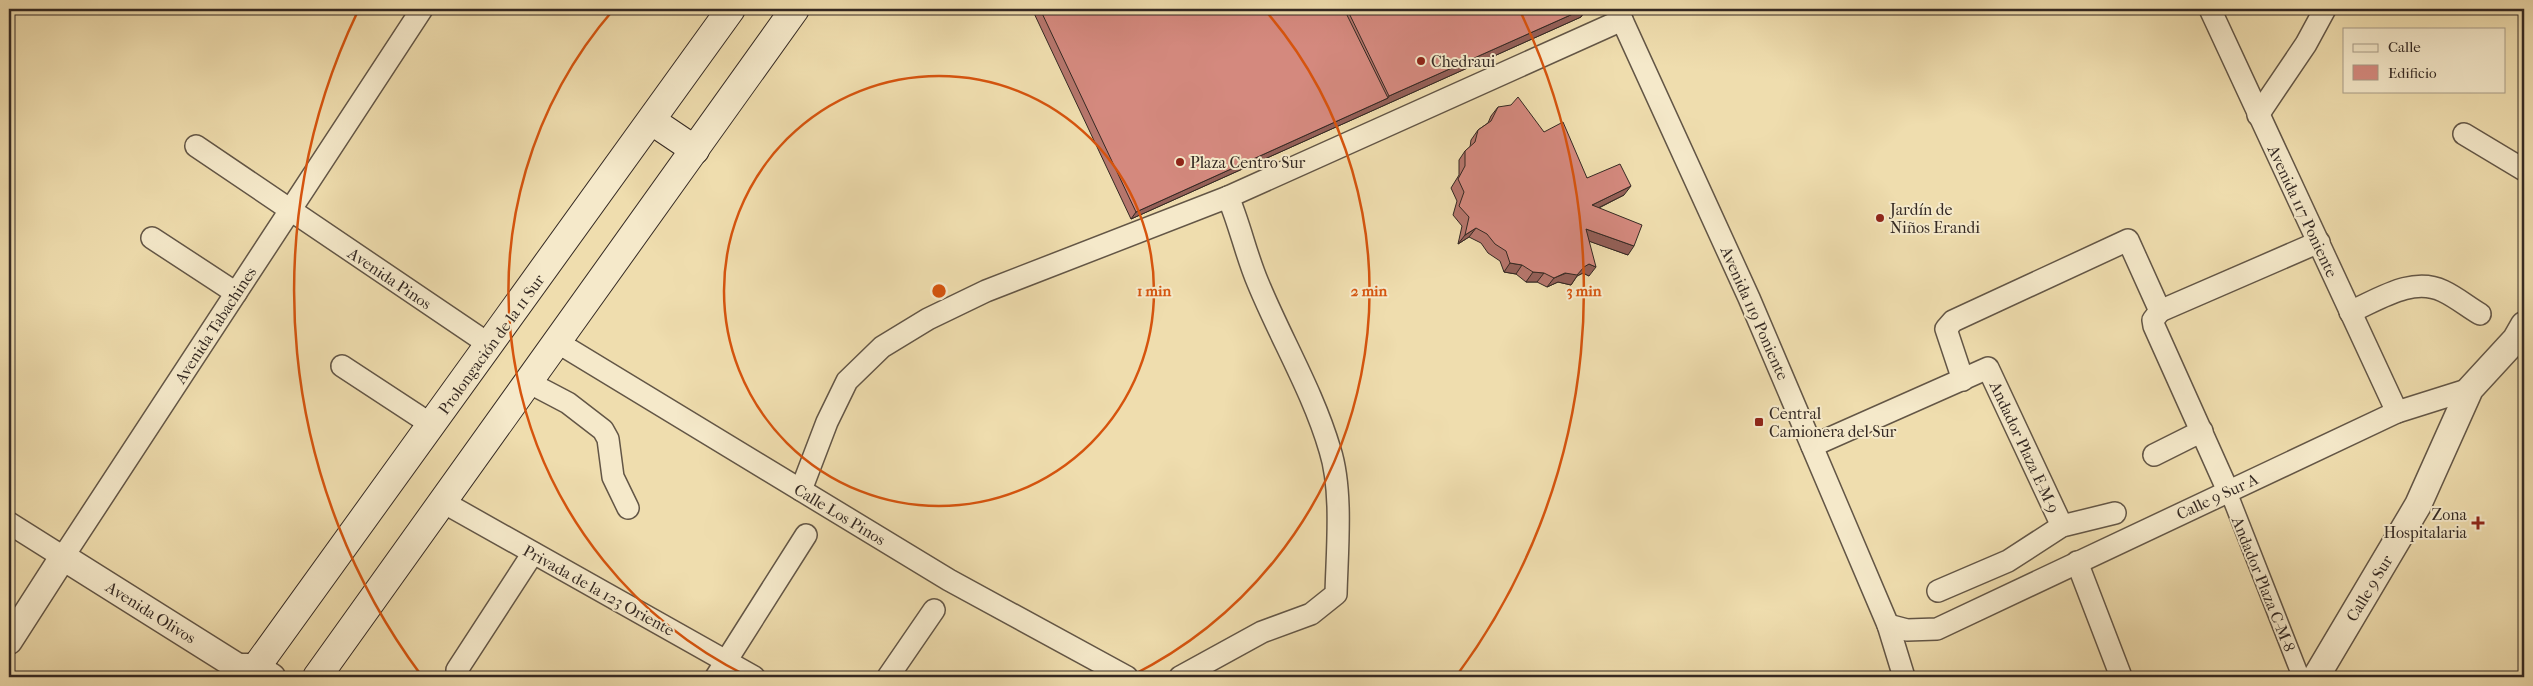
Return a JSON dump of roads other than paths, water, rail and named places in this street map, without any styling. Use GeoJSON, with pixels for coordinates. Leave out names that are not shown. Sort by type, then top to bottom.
{"type":"FeatureCollection","features":[{"type":"Feature","properties":{"kind":"main road","name":"Prolongación de la 11 Sur"},"geometry":{"type":"LineString","coordinates":[[252,673],[731,9]]}},
{"type":"Feature","properties":{"kind":"main road"},"geometry":{"type":"LineString","coordinates":[[317,677],[795,9]]}},
{"type":"Feature","properties":{"kind":"main road"},"geometry":{"type":"LineString","coordinates":[[652,121],[695,150]]}},
{"type":"Feature","properties":{"kind":"street","name":"Avenida Tabachines"},"geometry":{"type":"LineString","coordinates":[[9,641],[422,9]]}},
{"type":"Feature","properties":{"kind":"street","name":"Avenida 117 Poniente"},"geometry":{"type":"LineString","coordinates":[[2210,9],[2397,412]]}},
{"type":"Feature","properties":{"kind":"street"},"geometry":{"type":"LineString","coordinates":[[2258,115],[2306,44],[2325,9]]}},
{"type":"Feature","properties":{"kind":"street"},"geometry":{"type":"LineString","coordinates":[[801,490],[826,422],[847,381],[882,347],[928,319],[986,291],[1228,197],[1619,14]]}},
{"type":"Feature","properties":{"kind":"street","name":"Avenida 119 Poniente"},"geometry":{"type":"LineString","coordinates":[[1619,14],[1749,298],[1888,625],[1904,677]]}},
{"type":"Feature","properties":{"kind":"street"},"geometry":{"type":"LineString","coordinates":[[2464,134],[2522,162]]}},
{"type":"Feature","properties":{"kind":"street","name":"Avenida Pinos"},"geometry":{"type":"LineString","coordinates":[[196,146],[490,345]]}},
{"type":"Feature","properties":{"kind":"street"},"geometry":{"type":"LineString","coordinates":[[1180,677],[1262,632],[1311,614],[1336,594],[1338,530],[1331,451],[1297,366],[1257,282],[1228,197]]}},
{"type":"Feature","properties":{"kind":"street"},"geometry":{"type":"LineString","coordinates":[[152,238],[236,293]]}},
{"type":"Feature","properties":{"kind":"street"},"geometry":{"type":"LineString","coordinates":[[1812,446],[1963,380],[1946,329],[1953,321],[2128,240],[2160,311]]}},
{"type":"Feature","properties":{"kind":"street"},"geometry":{"type":"LineString","coordinates":[[2228,491],[2153,320],[2160,311],[2319,242]]}},
{"type":"Feature","properties":{"kind":"street"},"geometry":{"type":"LineString","coordinates":[[2350,312],[2406,287],[2425,286],[2442,290],[2480,314]]}},
{"type":"Feature","properties":{"kind":"street","name":"Calle 9 Sur A"},"geometry":{"type":"LineString","coordinates":[[1888,625],[1907,630],[1937,629],[2397,412],[2470,389],[2516,340],[2524,325]]}},
{"type":"Feature","properties":{"kind":"street","name":"Calle Los Pinos"},"geometry":{"type":"LineString","coordinates":[[557,342],[949,580],[1128,677]]}},
{"type":"Feature","properties":{"kind":"street"},"geometry":{"type":"LineString","coordinates":[[342,366],[432,425]]}},
{"type":"Feature","properties":{"kind":"street","name":"Andador Plaza E-M-9"},"geometry":{"type":"LineString","coordinates":[[1963,380],[1988,368],[2062,526]]}},
{"type":"Feature","properties":{"kind":"street"},"geometry":{"type":"LineString","coordinates":[[528,382],[568,404],[603,430],[608,439],[612,477],[628,508]]}},
{"type":"Feature","properties":{"kind":"street","name":"Calle 9 Sur"},"geometry":{"type":"LineString","coordinates":[[2316,677],[2418,505],[2470,389]]}},
{"type":"Feature","properties":{"kind":"street"},"geometry":{"type":"LineString","coordinates":[[2154,455],[2202,431]]}},
{"type":"Feature","properties":{"kind":"street","name":"Andador Plaza C-M-8"},"geometry":{"type":"LineString","coordinates":[[2228,491],[2301,677]]}},
{"type":"Feature","properties":{"kind":"street","name":"Privada de la 123 Oriente"},"geometry":{"type":"LineString","coordinates":[[443,502],[533,553],[721,669],[754,677]]}},
{"type":"Feature","properties":{"kind":"street"},"geometry":{"type":"LineString","coordinates":[[1938,591],[2008,561],[2062,526],[2115,513]]}},
{"type":"Feature","properties":{"kind":"street"},"geometry":{"type":"LineString","coordinates":[[9,523],[63,557]]}},
{"type":"Feature","properties":{"kind":"street"},"geometry":{"type":"LineString","coordinates":[[721,669],[806,535]]}},
{"type":"Feature","properties":{"kind":"street"},"geometry":{"type":"LineString","coordinates":[[456,670],[533,553]]}},
{"type":"Feature","properties":{"kind":"street","name":"Avenida Olivos"},"geometry":{"type":"LineString","coordinates":[[63,557],[252,673]]}},
{"type":"Feature","properties":{"kind":"street"},"geometry":{"type":"LineString","coordinates":[[2077,562],[2120,674]]}},
{"type":"Feature","properties":{"kind":"street"},"geometry":{"type":"LineString","coordinates":[[888,677],[934,610]]}},
{"type":"Feature","properties":{"kind":"place","name":"Chedraui"},"geometry":{"type":"Point","coordinates":[1421,61]}},
{"type":"Feature","properties":{"kind":"place","name":"Plaza Centro Sur"},"geometry":{"type":"Point","coordinates":[1180,162]}},
{"type":"Feature","properties":{"kind":"place","name":"Jardín de Niños Erandi"},"geometry":{"type":"Point","coordinates":[1880,218]}},
{"type":"Feature","properties":{"kind":"place","name":"Central Camionera del Sur"},"geometry":{"type":"Point","coordinates":[1759,422]}},
{"type":"Feature","properties":{"kind":"place","name":"Zona Hospitalaria"},"geometry":{"type":"Point","coordinates":[2478,523]}}]}
